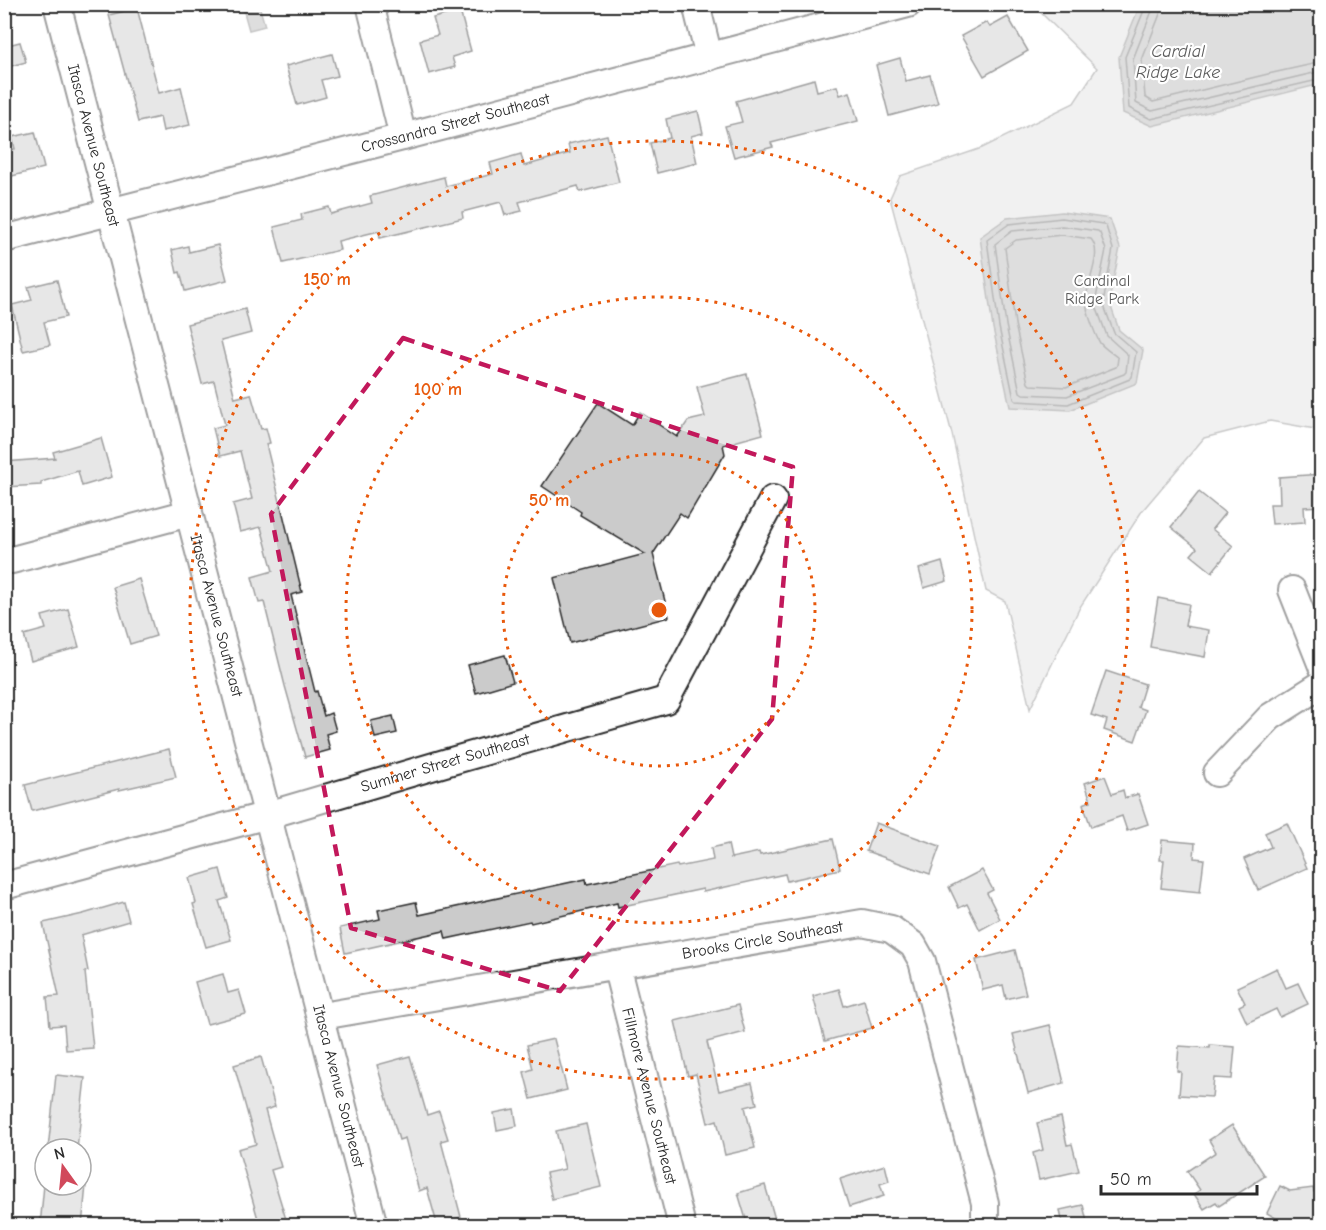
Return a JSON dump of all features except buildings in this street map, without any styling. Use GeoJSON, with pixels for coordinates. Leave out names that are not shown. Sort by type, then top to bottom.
{"type":"FeatureCollection","features":[{"type":"Feature","properties":{"kind":"street","name":"Itasca Avenue Southeast"},"geometry":{"type":"LineString","coordinates":[[57,4],[322,1016],[374,1226]]}},
{"type":"Feature","properties":{"kind":"street"},"geometry":{"type":"LineString","coordinates":[[370,4],[403,137]]}},
{"type":"Feature","properties":{"kind":"street"},"geometry":{"type":"LineString","coordinates":[[696,4],[709,57]]}},
{"type":"Feature","properties":{"kind":"street","name":"Crossandra Street Southeast"},"geometry":{"type":"LineString","coordinates":[[4,239],[908,4]]}},
{"type":"Feature","properties":{"kind":"street","name":"Summer Street Southeast"},"geometry":{"type":"LineString","coordinates":[[4,886],[268,815],[666,699],[773,499]]}},
{"type":"Feature","properties":{"kind":"street"},"geometry":{"type":"LineString","coordinates":[[12,560],[189,513]]}},
{"type":"Feature","properties":{"kind":"street"},"geometry":{"type":"LineString","coordinates":[[1292,590],[1322,666]]}},
{"type":"Feature","properties":{"kind":"street"},"geometry":{"type":"LineString","coordinates":[[1217,773],[1270,717],[1322,684]]}},
{"type":"Feature","properties":{"kind":"street","name":"Brooks Circle Southeast"},"geometry":{"type":"LineString","coordinates":[[322,1016],[862,923],[891,929],[913,945],[922,962],[985,1203],[984,1226]]}},
{"type":"Feature","properties":{"kind":"street","name":"Fillmore Avenue Southeast"},"geometry":{"type":"LineString","coordinates":[[616,965],[682,1226]]}},
{"type":"Feature","properties":{"kind":"highlighted area"},"geometry":{"type":"Polygon","coordinates":[[[403,338],[793,467],[772,719],[560,991],[351,928],[271,514],[403,338]]]}},
{"type":"Feature","properties":{"kind":"green space","name":"Cardinal Ridge Park"},"geometry":{"type":"Polygon","coordinates":[[[1033,5],[1321,5],[1321,430],[1270,421],[1204,438],[1142,511],[1080,607],[1030,709],[1005,601],[986,591],[952,434],[890,198],[900,176],[982,148],[1074,103],[1097,68],[1033,5]]]}},
{"type":"Feature","properties":{"kind":"water"},"geometry":{"type":"Polygon","coordinates":[[[242,5],[259,5],[265,26],[249,30],[242,5]]]}},
{"type":"Feature","properties":{"kind":"water","name":"Cardial Ridge Lake"},"geometry":{"type":"Polygon","coordinates":[[[1140,5],[1321,5],[1321,84],[1152,126],[1123,113],[1119,57],[1140,5]]]}},
{"type":"Feature","properties":{"kind":"water"},"geometry":{"type":"Polygon","coordinates":[[[1062,212],[1110,219],[1120,248],[1109,301],[1119,330],[1143,350],[1137,383],[1070,410],[1010,407],[993,328],[980,237],[1007,218],[1062,212]]]}}]}
